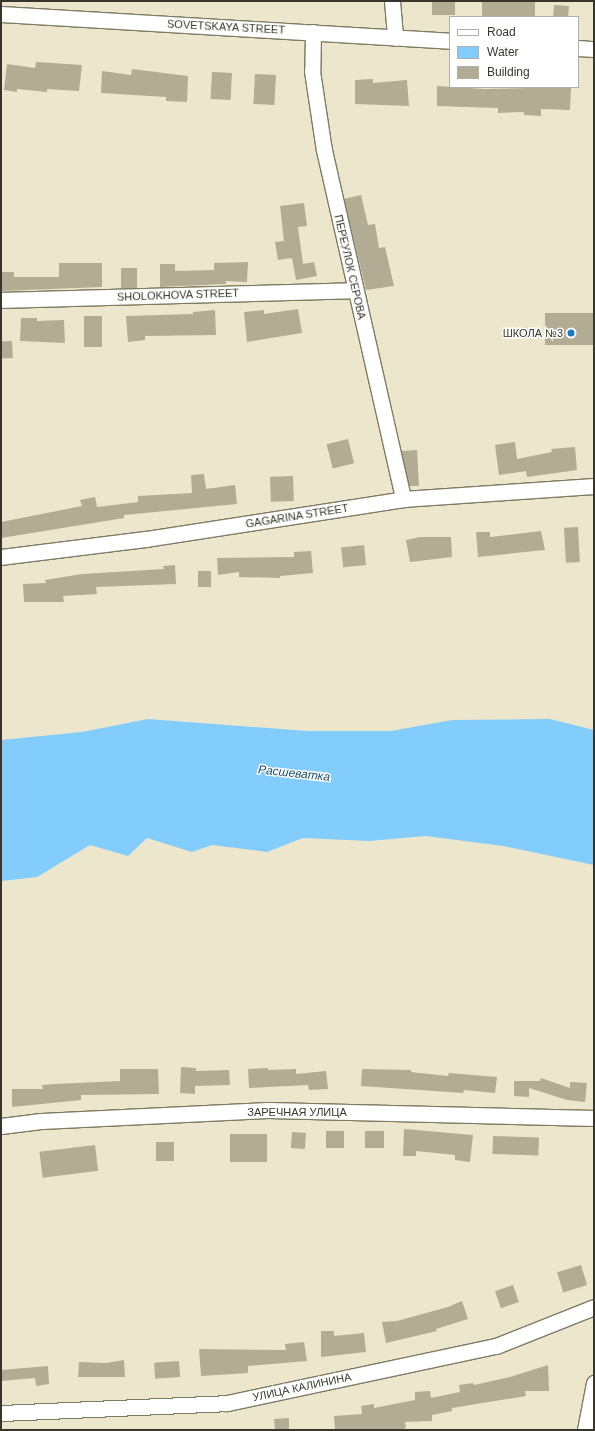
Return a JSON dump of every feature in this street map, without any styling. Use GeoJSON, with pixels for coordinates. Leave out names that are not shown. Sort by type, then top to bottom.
{"type":"FeatureCollection","features":[{"type":"Feature","properties":{"kind":"street"},"geometry":{"type":"LineString","coordinates":[[392,1],[395,38]]}},
{"type":"Feature","properties":{"kind":"street","name":"SOVETSKAYA STREET"},"geometry":{"type":"LineString","coordinates":[[1,14],[449,41]]}},
{"type":"Feature","properties":{"kind":"street","name":"ПЕРЕУЛОК СЕРОВА"},"geometry":{"type":"LineString","coordinates":[[313,32],[312,71],[324,150],[403,499]]}},
{"type":"Feature","properties":{"kind":"street"},"geometry":{"type":"LineString","coordinates":[[579,48],[594,49]]}},
{"type":"Feature","properties":{"kind":"street","name":"SHOLOKHOVA STREET"},"geometry":{"type":"LineString","coordinates":[[1,300],[355,290]]}},
{"type":"Feature","properties":{"kind":"street","name":"GAGARINA STREET"},"geometry":{"type":"LineString","coordinates":[[1,557],[146,539],[403,499],[594,486]]}},
{"type":"Feature","properties":{"kind":"street","name":"ЗАРЕЧНАЯ УЛИЦА"},"geometry":{"type":"LineString","coordinates":[[1,1126],[41,1121],[268,1110],[594,1118]]}},
{"type":"Feature","properties":{"kind":"street","name":"УЛИЦА КАЛИНИНА"},"geometry":{"type":"LineString","coordinates":[[1,1413],[227,1403],[496,1346],[594,1307]]}},
{"type":"Feature","properties":{"kind":"street"},"geometry":{"type":"LineString","coordinates":[[585,1430],[594,1383]]}},
{"type":"Feature","properties":{"kind":"water","name":"Расшеватка"},"geometry":{"type":"Polygon","coordinates":[[[148,719],[307,731],[391,731],[452,720],[550,719],[594,730],[594,865],[503,846],[426,836],[369,841],[303,838],[267,852],[212,845],[192,852],[147,838],[128,856],[90,845],[37,877],[1,881],[1,740],[82,732],[148,719]]]}},
{"type":"Feature","properties":{"kind":"building"},"geometry":{"type":"Polygon","coordinates":[[[432,1],[455,1],[455,15],[432,15],[432,1]]]}},
{"type":"Feature","properties":{"kind":"building"},"geometry":{"type":"Polygon","coordinates":[[[482,1],[535,1],[535,16],[482,16],[482,1]]]}},
{"type":"Feature","properties":{"kind":"building"},"geometry":{"type":"Polygon","coordinates":[[[554,5],[569,6],[568,16],[553,16],[554,5]]]}},
{"type":"Feature","properties":{"kind":"building"},"geometry":{"type":"Polygon","coordinates":[[[36,62],[82,65],[79,91],[47,89],[47,92],[17,89],[17,92],[4,90],[7,64],[35,68],[36,62]]]}},
{"type":"Feature","properties":{"kind":"building"},"geometry":{"type":"Polygon","coordinates":[[[132,69],[188,76],[187,102],[166,101],[166,97],[101,93],[102,71],[131,75],[132,69]]]}},
{"type":"Feature","properties":{"kind":"building"},"geometry":{"type":"Polygon","coordinates":[[[212,72],[232,73],[231,100],[211,99],[212,72]]]}},
{"type":"Feature","properties":{"kind":"building"},"geometry":{"type":"Polygon","coordinates":[[[255,74],[276,75],[274,105],[253,104],[255,74]]]}},
{"type":"Feature","properties":{"kind":"building"},"geometry":{"type":"Polygon","coordinates":[[[373,79],[373,83],[407,80],[409,106],[355,104],[355,80],[373,79]]]}},
{"type":"Feature","properties":{"kind":"building"},"geometry":{"type":"Polygon","coordinates":[[[437,86],[449,87],[449,88],[485,89],[571,88],[570,110],[541,109],[541,116],[524,115],[524,112],[498,113],[498,108],[437,106],[437,86]]]}},
{"type":"Feature","properties":{"kind":"building"},"geometry":{"type":"Polygon","coordinates":[[[361,195],[368,225],[375,224],[379,248],[385,247],[394,286],[366,290],[344,199],[361,195]]]}},
{"type":"Feature","properties":{"kind":"building"},"geometry":{"type":"Polygon","coordinates":[[[304,203],[307,226],[298,227],[303,264],[314,262],[317,276],[296,280],[292,258],[278,260],[275,242],[284,241],[280,206],[304,203]]]}},
{"type":"Feature","properties":{"kind":"building"},"geometry":{"type":"Polygon","coordinates":[[[248,262],[247,282],[226,281],[226,284],[160,287],[160,264],[175,264],[175,271],[214,270],[214,263],[248,262]]]}},
{"type":"Feature","properties":{"kind":"building"},"geometry":{"type":"Polygon","coordinates":[[[59,263],[102,263],[102,287],[1,291],[1,272],[14,272],[14,277],[59,277],[59,263]]]}},
{"type":"Feature","properties":{"kind":"building"},"geometry":{"type":"Polygon","coordinates":[[[121,268],[137,268],[137,288],[121,288],[121,268]]]}},
{"type":"Feature","properties":{"kind":"building"},"geometry":{"type":"Polygon","coordinates":[[[298,309],[302,333],[247,342],[244,312],[264,310],[264,314],[298,309]]]}},
{"type":"Feature","properties":{"kind":"building"},"geometry":{"type":"Polygon","coordinates":[[[215,310],[216,335],[145,336],[145,340],[128,342],[126,316],[193,314],[193,312],[215,310]]]}},
{"type":"Feature","properties":{"kind":"building","name":"ШКОЛА №3"},"geometry":{"type":"Polygon","coordinates":[[[545,313],[594,313],[594,345],[545,345],[545,313]]]}},
{"type":"Feature","properties":{"kind":"building"},"geometry":{"type":"Polygon","coordinates":[[[84,316],[102,316],[102,347],[84,347],[84,316]]]}},
{"type":"Feature","properties":{"kind":"building"},"geometry":{"type":"Polygon","coordinates":[[[21,318],[37,318],[37,321],[64,320],[65,343],[20,341],[21,318]]]}},
{"type":"Feature","properties":{"kind":"building"},"geometry":{"type":"Polygon","coordinates":[[[12,341],[13,358],[2,359],[1,342],[12,341]]]}},
{"type":"Feature","properties":{"kind":"building"},"geometry":{"type":"Polygon","coordinates":[[[348,439],[354,463],[333,469],[327,444],[348,439]]]}},
{"type":"Feature","properties":{"kind":"building"},"geometry":{"type":"Polygon","coordinates":[[[515,442],[517,459],[552,452],[551,449],[575,447],[577,470],[527,477],[526,471],[499,475],[495,445],[515,442]]]}},
{"type":"Feature","properties":{"kind":"building"},"geometry":{"type":"Polygon","coordinates":[[[417,450],[419,486],[409,486],[401,451],[417,450]]]}},
{"type":"Feature","properties":{"kind":"building"},"geometry":{"type":"Polygon","coordinates":[[[204,474],[206,489],[235,485],[237,504],[124,515],[124,518],[1,538],[1,522],[82,506],[80,500],[95,497],[97,507],[138,502],[138,496],[192,493],[191,475],[204,474]]]}},
{"type":"Feature","properties":{"kind":"building"},"geometry":{"type":"Polygon","coordinates":[[[293,476],[294,501],[271,502],[270,477],[293,476]]]}},
{"type":"Feature","properties":{"kind":"building"},"geometry":{"type":"Polygon","coordinates":[[[578,527],[580,562],[566,563],[564,528],[578,527]]]}},
{"type":"Feature","properties":{"kind":"building"},"geometry":{"type":"Polygon","coordinates":[[[541,531],[545,550],[478,557],[476,532],[490,532],[490,537],[541,531]]]}},
{"type":"Feature","properties":{"kind":"building"},"geometry":{"type":"Polygon","coordinates":[[[420,537],[451,537],[452,557],[410,562],[406,540],[420,537]]]}},
{"type":"Feature","properties":{"kind":"building"},"geometry":{"type":"Polygon","coordinates":[[[364,545],[366,565],[343,567],[341,547],[364,545]]]}},
{"type":"Feature","properties":{"kind":"building"},"geometry":{"type":"Polygon","coordinates":[[[311,551],[313,573],[280,576],[280,578],[239,577],[239,572],[218,575],[217,558],[294,557],[294,552],[311,551]]]}},
{"type":"Feature","properties":{"kind":"building"},"geometry":{"type":"Polygon","coordinates":[[[175,565],[176,584],[96,587],[97,594],[63,596],[64,602],[24,602],[23,584],[46,583],[45,580],[82,574],[164,569],[163,566],[175,565]]]}},
{"type":"Feature","properties":{"kind":"building"},"geometry":{"type":"Polygon","coordinates":[[[198,571],[211,571],[211,587],[198,587],[198,571]]]}},
{"type":"Feature","properties":{"kind":"building"},"geometry":{"type":"Polygon","coordinates":[[[181,1067],[196,1068],[196,1071],[229,1070],[230,1085],[195,1086],[195,1094],[180,1093],[181,1067]]]}},
{"type":"Feature","properties":{"kind":"building"},"geometry":{"type":"Polygon","coordinates":[[[268,1068],[268,1070],[296,1069],[296,1074],[326,1071],[328,1089],[309,1090],[308,1085],[249,1088],[248,1069],[268,1068]]]}},
{"type":"Feature","properties":{"kind":"building"},"geometry":{"type":"Polygon","coordinates":[[[120,1069],[158,1069],[159,1094],[81,1095],[81,1100],[12,1107],[12,1089],[43,1089],[42,1085],[120,1081],[120,1069]]]}},
{"type":"Feature","properties":{"kind":"building"},"geometry":{"type":"Polygon","coordinates":[[[362,1069],[411,1070],[411,1072],[448,1076],[449,1073],[497,1077],[495,1093],[464,1090],[463,1093],[361,1086],[362,1069]]]}},
{"type":"Feature","properties":{"kind":"building"},"geometry":{"type":"Polygon","coordinates":[[[541,1078],[570,1088],[570,1082],[587,1083],[585,1102],[567,1100],[529,1088],[529,1097],[514,1096],[514,1081],[540,1081],[541,1078]]]}},
{"type":"Feature","properties":{"kind":"building"},"geometry":{"type":"Polygon","coordinates":[[[404,1129],[473,1135],[470,1162],[455,1160],[455,1155],[416,1151],[416,1156],[403,1156],[404,1129]]]}},
{"type":"Feature","properties":{"kind":"building"},"geometry":{"type":"Polygon","coordinates":[[[326,1131],[344,1131],[344,1148],[326,1148],[326,1131]]]}},
{"type":"Feature","properties":{"kind":"building"},"geometry":{"type":"Polygon","coordinates":[[[365,1131],[384,1131],[384,1148],[365,1148],[365,1131]]]}},
{"type":"Feature","properties":{"kind":"building"},"geometry":{"type":"Polygon","coordinates":[[[292,1132],[306,1133],[305,1149],[291,1148],[292,1132]]]}},
{"type":"Feature","properties":{"kind":"building"},"geometry":{"type":"Polygon","coordinates":[[[230,1134],[267,1134],[267,1162],[230,1162],[230,1134]]]}},
{"type":"Feature","properties":{"kind":"building"},"geometry":{"type":"Polygon","coordinates":[[[493,1136],[539,1138],[538,1156],[492,1154],[493,1136]]]}},
{"type":"Feature","properties":{"kind":"building"},"geometry":{"type":"Polygon","coordinates":[[[156,1142],[174,1142],[174,1161],[156,1161],[156,1142]]]}},
{"type":"Feature","properties":{"kind":"building"},"geometry":{"type":"Polygon","coordinates":[[[95,1145],[98,1171],[43,1178],[39,1152],[95,1145]]]}},
{"type":"Feature","properties":{"kind":"building"},"geometry":{"type":"Polygon","coordinates":[[[581,1265],[587,1285],[563,1292],[557,1272],[581,1265]]]}},
{"type":"Feature","properties":{"kind":"building"},"geometry":{"type":"Polygon","coordinates":[[[513,1285],[519,1302],[501,1308],[495,1291],[513,1285]]]}},
{"type":"Feature","properties":{"kind":"building"},"geometry":{"type":"Polygon","coordinates":[[[462,1301],[468,1319],[436,1329],[437,1331],[386,1343],[382,1322],[397,1321],[448,1307],[462,1301]]]}},
{"type":"Feature","properties":{"kind":"building"},"geometry":{"type":"Polygon","coordinates":[[[321,1331],[334,1331],[334,1336],[364,1333],[366,1352],[321,1357],[321,1331]]]}},
{"type":"Feature","properties":{"kind":"building"},"geometry":{"type":"Polygon","coordinates":[[[304,1342],[307,1361],[248,1366],[248,1373],[201,1376],[199,1349],[286,1350],[285,1344],[304,1342]]]}},
{"type":"Feature","properties":{"kind":"building"},"geometry":{"type":"Polygon","coordinates":[[[124,1360],[125,1377],[78,1377],[79,1362],[106,1363],[124,1360]]]}},
{"type":"Feature","properties":{"kind":"building"},"geometry":{"type":"Polygon","coordinates":[[[179,1361],[180,1377],[155,1379],[154,1363],[179,1361]]]}},
{"type":"Feature","properties":{"kind":"building"},"geometry":{"type":"Polygon","coordinates":[[[548,1365],[549,1391],[525,1391],[526,1396],[452,1408],[452,1411],[432,1415],[432,1421],[405,1422],[406,1428],[399,1430],[335,1430],[334,1416],[362,1414],[361,1406],[374,1404],[374,1408],[415,1400],[415,1392],[430,1391],[431,1398],[460,1392],[459,1385],[473,1383],[474,1385],[510,1377],[548,1365]]]}},
{"type":"Feature","properties":{"kind":"building"},"geometry":{"type":"Polygon","coordinates":[[[48,1366],[49,1384],[36,1386],[35,1378],[1,1381],[1,1370],[48,1366]]]}},
{"type":"Feature","properties":{"kind":"building"},"geometry":{"type":"Polygon","coordinates":[[[289,1418],[289,1430],[275,1430],[274,1419],[289,1418]]]}},
{"type":"Feature","properties":{"kind":"place","name":"ШКОЛА №3"},"geometry":{"type":"Point","coordinates":[571,333]}}]}
